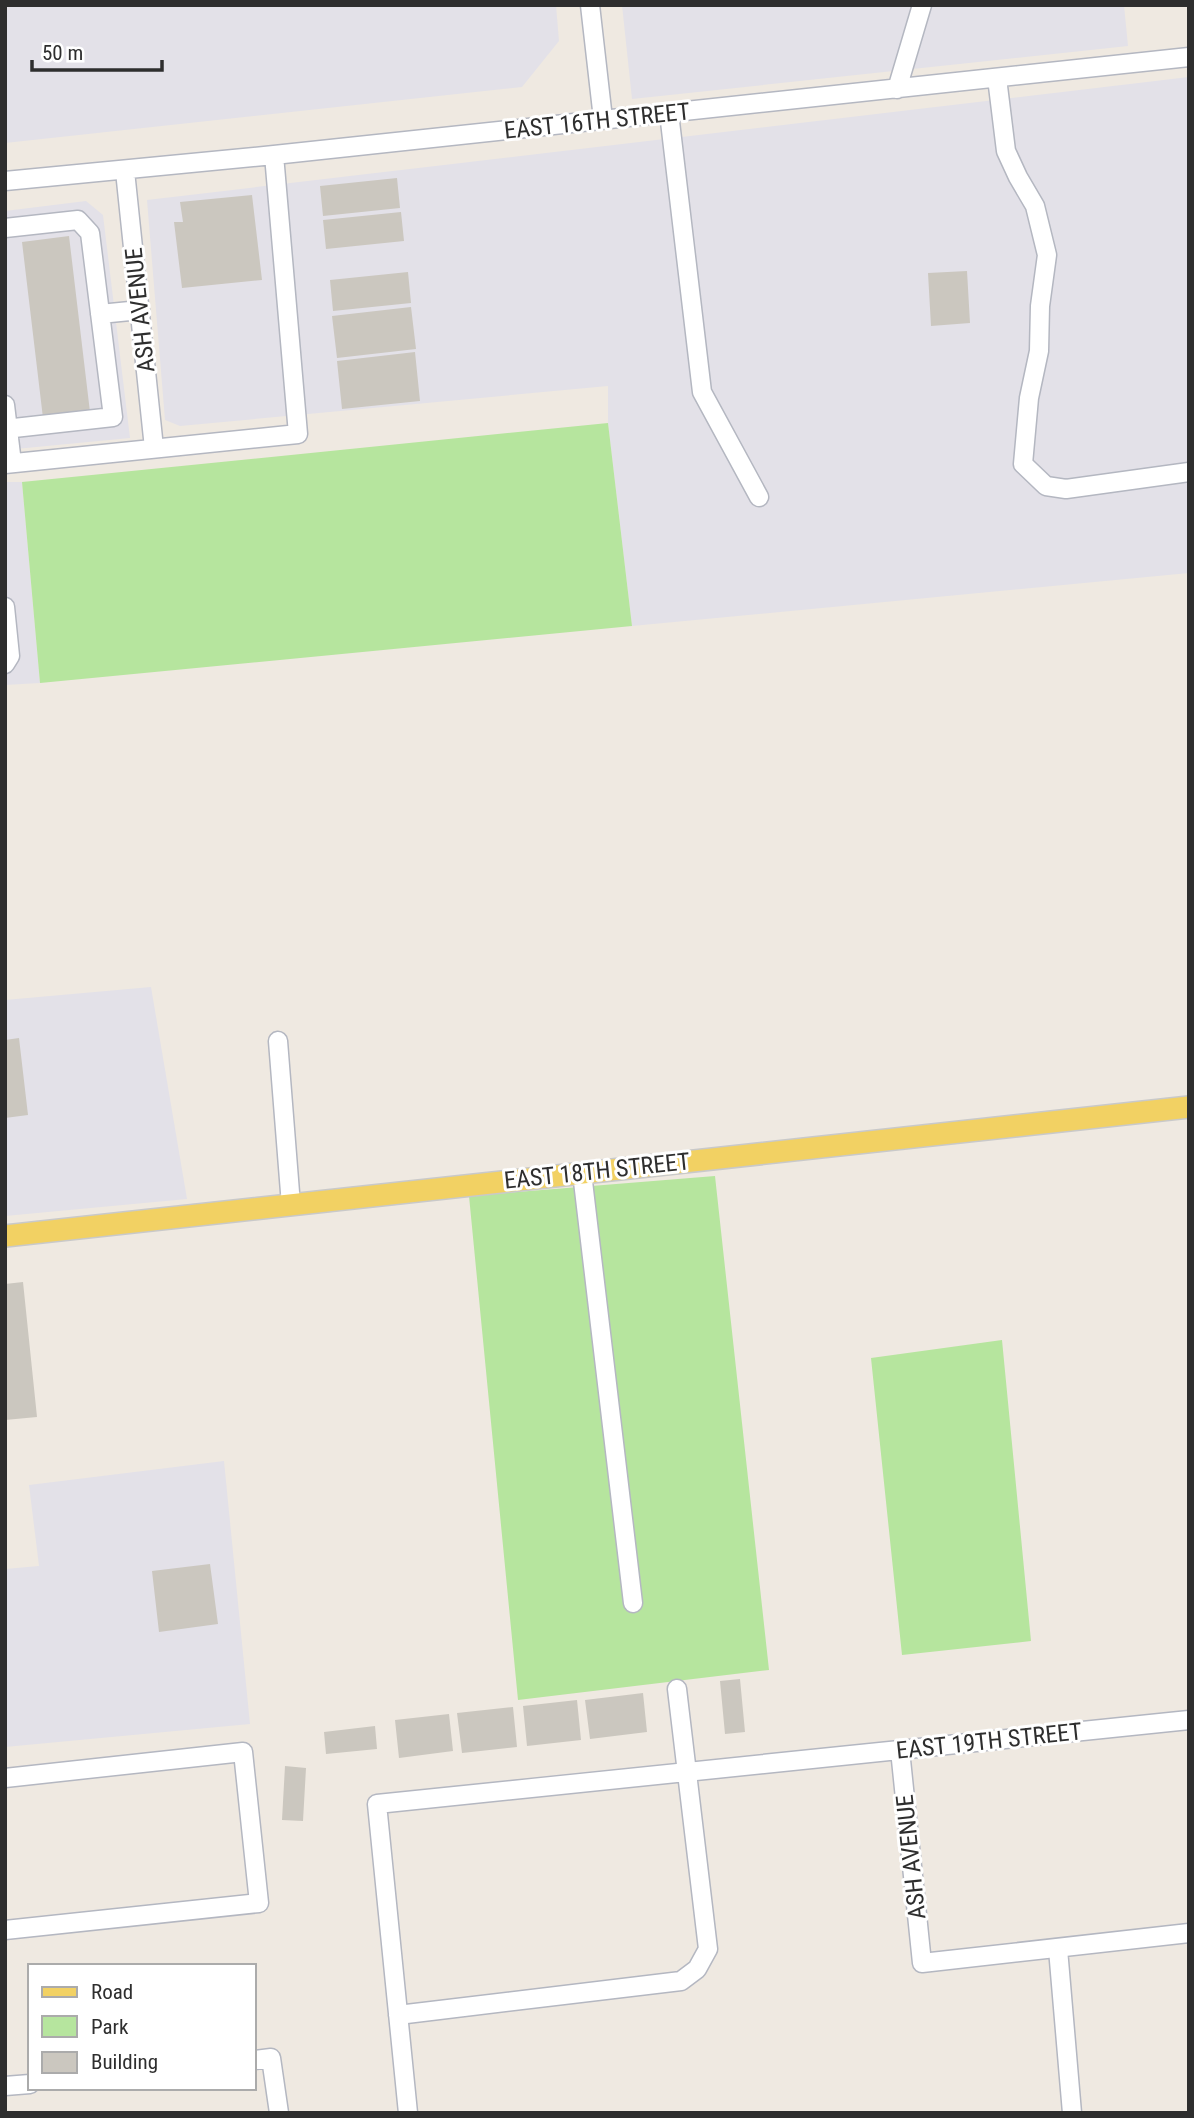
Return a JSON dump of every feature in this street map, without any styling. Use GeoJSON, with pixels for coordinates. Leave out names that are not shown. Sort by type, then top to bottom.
{"type":"FeatureCollection","features":[{"type":"Feature","properties":{"kind":"main road","name":"EAST 18TH STREET"},"geometry":{"type":"LineString","coordinates":[[5,1236],[1189,1107]]}},
{"type":"Feature","properties":{"kind":"street"},"geometry":{"type":"LineString","coordinates":[[590,5],[603,120]]}},
{"type":"Feature","properties":{"kind":"street"},"geometry":{"type":"LineString","coordinates":[[897,89],[922,5]]}},
{"type":"Feature","properties":{"kind":"street","name":"EAST 16TH STREET"},"geometry":{"type":"LineString","coordinates":[[5,181],[125,171],[1189,57]]}},
{"type":"Feature","properties":{"kind":"street"},"geometry":{"type":"LineString","coordinates":[[997,78],[1006,151],[1035,206],[1047,255],[1040,306],[1039,351],[1029,397],[1023,464],[1046,485],[1066,489],[1189,472]]}},
{"type":"Feature","properties":{"kind":"street"},"geometry":{"type":"LineString","coordinates":[[669,113],[702,392],[759,497]]}},
{"type":"Feature","properties":{"kind":"street"},"geometry":{"type":"LineString","coordinates":[[5,405],[9,464],[298,434],[274,155]]}},
{"type":"Feature","properties":{"kind":"street","name":"ASH AVENUE"},"geometry":{"type":"LineString","coordinates":[[125,171],[154,448]]}},
{"type":"Feature","properties":{"kind":"street"},"geometry":{"type":"LineString","coordinates":[[5,228],[78,220],[90,233],[113,417],[7,428]]}},
{"type":"Feature","properties":{"kind":"street"},"geometry":{"type":"LineString","coordinates":[[100,314],[140,310]]}},
{"type":"Feature","properties":{"kind":"street"},"geometry":{"type":"LineString","coordinates":[[5,607],[10,656],[5,664]]}},
{"type":"Feature","properties":{"kind":"street"},"geometry":{"type":"LineString","coordinates":[[278,1041],[291,1205]]}},
{"type":"Feature","properties":{"kind":"street"},"geometry":{"type":"LineString","coordinates":[[582,1173],[633,1603]]}},
{"type":"Feature","properties":{"kind":"street"},"geometry":{"type":"LineString","coordinates":[[408,2113],[398,2015],[681,1981],[697,1969],[708,1949],[677,1689]]}},
{"type":"Feature","properties":{"kind":"street","name":"EAST 19TH STREET"},"geometry":{"type":"LineString","coordinates":[[398,2015],[377,1804],[1189,1720]]}},
{"type":"Feature","properties":{"kind":"street","name":"ASH AVENUE"},"geometry":{"type":"LineString","coordinates":[[900,1750],[922,1963],[1058,1949]]}},
{"type":"Feature","properties":{"kind":"street"},"geometry":{"type":"LineString","coordinates":[[5,1778],[243,1752],[259,1903],[5,1930]]}},
{"type":"Feature","properties":{"kind":"street"},"geometry":{"type":"LineString","coordinates":[[1072,2113],[1058,1949],[1189,1933]]}},
{"type":"Feature","properties":{"kind":"street"},"geometry":{"type":"LineString","coordinates":[[256,2060],[271,2058],[279,2113]]}},
{"type":"Feature","properties":{"kind":"street"},"geometry":{"type":"LineString","coordinates":[[5,2086],[28,2084]]}},
{"type":"Feature","properties":{"kind":"shaded area"},"geometry":{"type":"Polygon","coordinates":[[[5,5],[556,5],[559,41],[522,87],[5,143],[5,5]]]}},
{"type":"Feature","properties":{"kind":"shaded area"},"geometry":{"type":"Polygon","coordinates":[[[622,5],[1124,5],[1128,46],[632,99],[622,5]]]}},
{"type":"Feature","properties":{"kind":"shaded area"},"geometry":{"type":"Polygon","coordinates":[[[1189,77],[1189,573],[632,626],[608,423],[608,386],[180,426],[165,420],[147,200],[1189,77]]]}},
{"type":"Feature","properties":{"kind":"shaded area"},"geometry":{"type":"Polygon","coordinates":[[[86,201],[103,215],[130,438],[5,450],[5,211],[86,201]]]}},
{"type":"Feature","properties":{"kind":"shaded area"},"geometry":{"type":"Polygon","coordinates":[[[5,482],[22,482],[40,683],[5,685],[5,482]]]}},
{"type":"Feature","properties":{"kind":"shaded area"},"geometry":{"type":"Polygon","coordinates":[[[151,987],[187,1199],[5,1216],[5,1000],[151,987]]]}},
{"type":"Feature","properties":{"kind":"shaded area"},"geometry":{"type":"Polygon","coordinates":[[[224,1461],[250,1724],[5,1747],[5,1569],[39,1566],[29,1485],[224,1461]]]}},
{"type":"Feature","properties":{"kind":"green space"},"geometry":{"type":"Polygon","coordinates":[[[608,423],[632,626],[40,683],[22,482],[608,423]]]}},
{"type":"Feature","properties":{"kind":"green space"},"geometry":{"type":"Polygon","coordinates":[[[715,1176],[769,1670],[518,1700],[469,1196],[715,1176]]]}},
{"type":"Feature","properties":{"kind":"green space"},"geometry":{"type":"Polygon","coordinates":[[[1002,1340],[1031,1641],[902,1655],[871,1358],[1002,1340]]]}},
{"type":"Feature","properties":{"kind":"building"},"geometry":{"type":"Polygon","coordinates":[[[397,178],[400,208],[323,216],[320,186],[397,178]]]}},
{"type":"Feature","properties":{"kind":"building"},"geometry":{"type":"Polygon","coordinates":[[[252,195],[262,280],[182,288],[174,222],[183,222],[180,202],[252,195]]]}},
{"type":"Feature","properties":{"kind":"building"},"geometry":{"type":"Polygon","coordinates":[[[401,212],[404,241],[326,249],[323,220],[401,212]]]}},
{"type":"Feature","properties":{"kind":"building"},"geometry":{"type":"Polygon","coordinates":[[[69,236],[90,412],[43,418],[22,242],[69,236]]]}},
{"type":"Feature","properties":{"kind":"building"},"geometry":{"type":"Polygon","coordinates":[[[967,271],[970,323],[931,326],[928,273],[967,271]]]}},
{"type":"Feature","properties":{"kind":"building"},"geometry":{"type":"Polygon","coordinates":[[[408,272],[411,303],[333,311],[330,280],[408,272]]]}},
{"type":"Feature","properties":{"kind":"building"},"geometry":{"type":"Polygon","coordinates":[[[411,307],[416,349],[337,358],[332,316],[411,307]]]}},
{"type":"Feature","properties":{"kind":"building"},"geometry":{"type":"Polygon","coordinates":[[[415,352],[420,401],[342,409],[337,361],[415,352]]]}},
{"type":"Feature","properties":{"kind":"building"},"geometry":{"type":"Polygon","coordinates":[[[19,1038],[28,1115],[5,1118],[5,1040],[19,1038]]]}},
{"type":"Feature","properties":{"kind":"building"},"geometry":{"type":"Polygon","coordinates":[[[23,1282],[37,1417],[5,1420],[5,1284],[23,1282]]]}},
{"type":"Feature","properties":{"kind":"building"},"geometry":{"type":"Polygon","coordinates":[[[210,1564],[218,1624],[159,1632],[152,1571],[210,1564]]]}},
{"type":"Feature","properties":{"kind":"building"},"geometry":{"type":"Polygon","coordinates":[[[740,1679],[745,1732],[725,1734],[720,1681],[740,1679]]]}},
{"type":"Feature","properties":{"kind":"building"},"geometry":{"type":"Polygon","coordinates":[[[643,1693],[647,1732],[590,1739],[585,1700],[643,1693]]]}},
{"type":"Feature","properties":{"kind":"building"},"geometry":{"type":"Polygon","coordinates":[[[577,1700],[581,1740],[527,1746],[523,1706],[577,1700]]]}},
{"type":"Feature","properties":{"kind":"building"},"geometry":{"type":"Polygon","coordinates":[[[513,1707],[517,1747],[462,1753],[457,1713],[513,1707]]]}},
{"type":"Feature","properties":{"kind":"building"},"geometry":{"type":"Polygon","coordinates":[[[449,1714],[453,1751],[399,1758],[395,1720],[449,1714]]]}},
{"type":"Feature","properties":{"kind":"building"},"geometry":{"type":"Polygon","coordinates":[[[375,1726],[377,1749],[326,1754],[324,1732],[375,1726]]]}},
{"type":"Feature","properties":{"kind":"building"},"geometry":{"type":"Polygon","coordinates":[[[285,1766],[306,1768],[303,1821],[282,1820],[285,1766]]]}}]}
